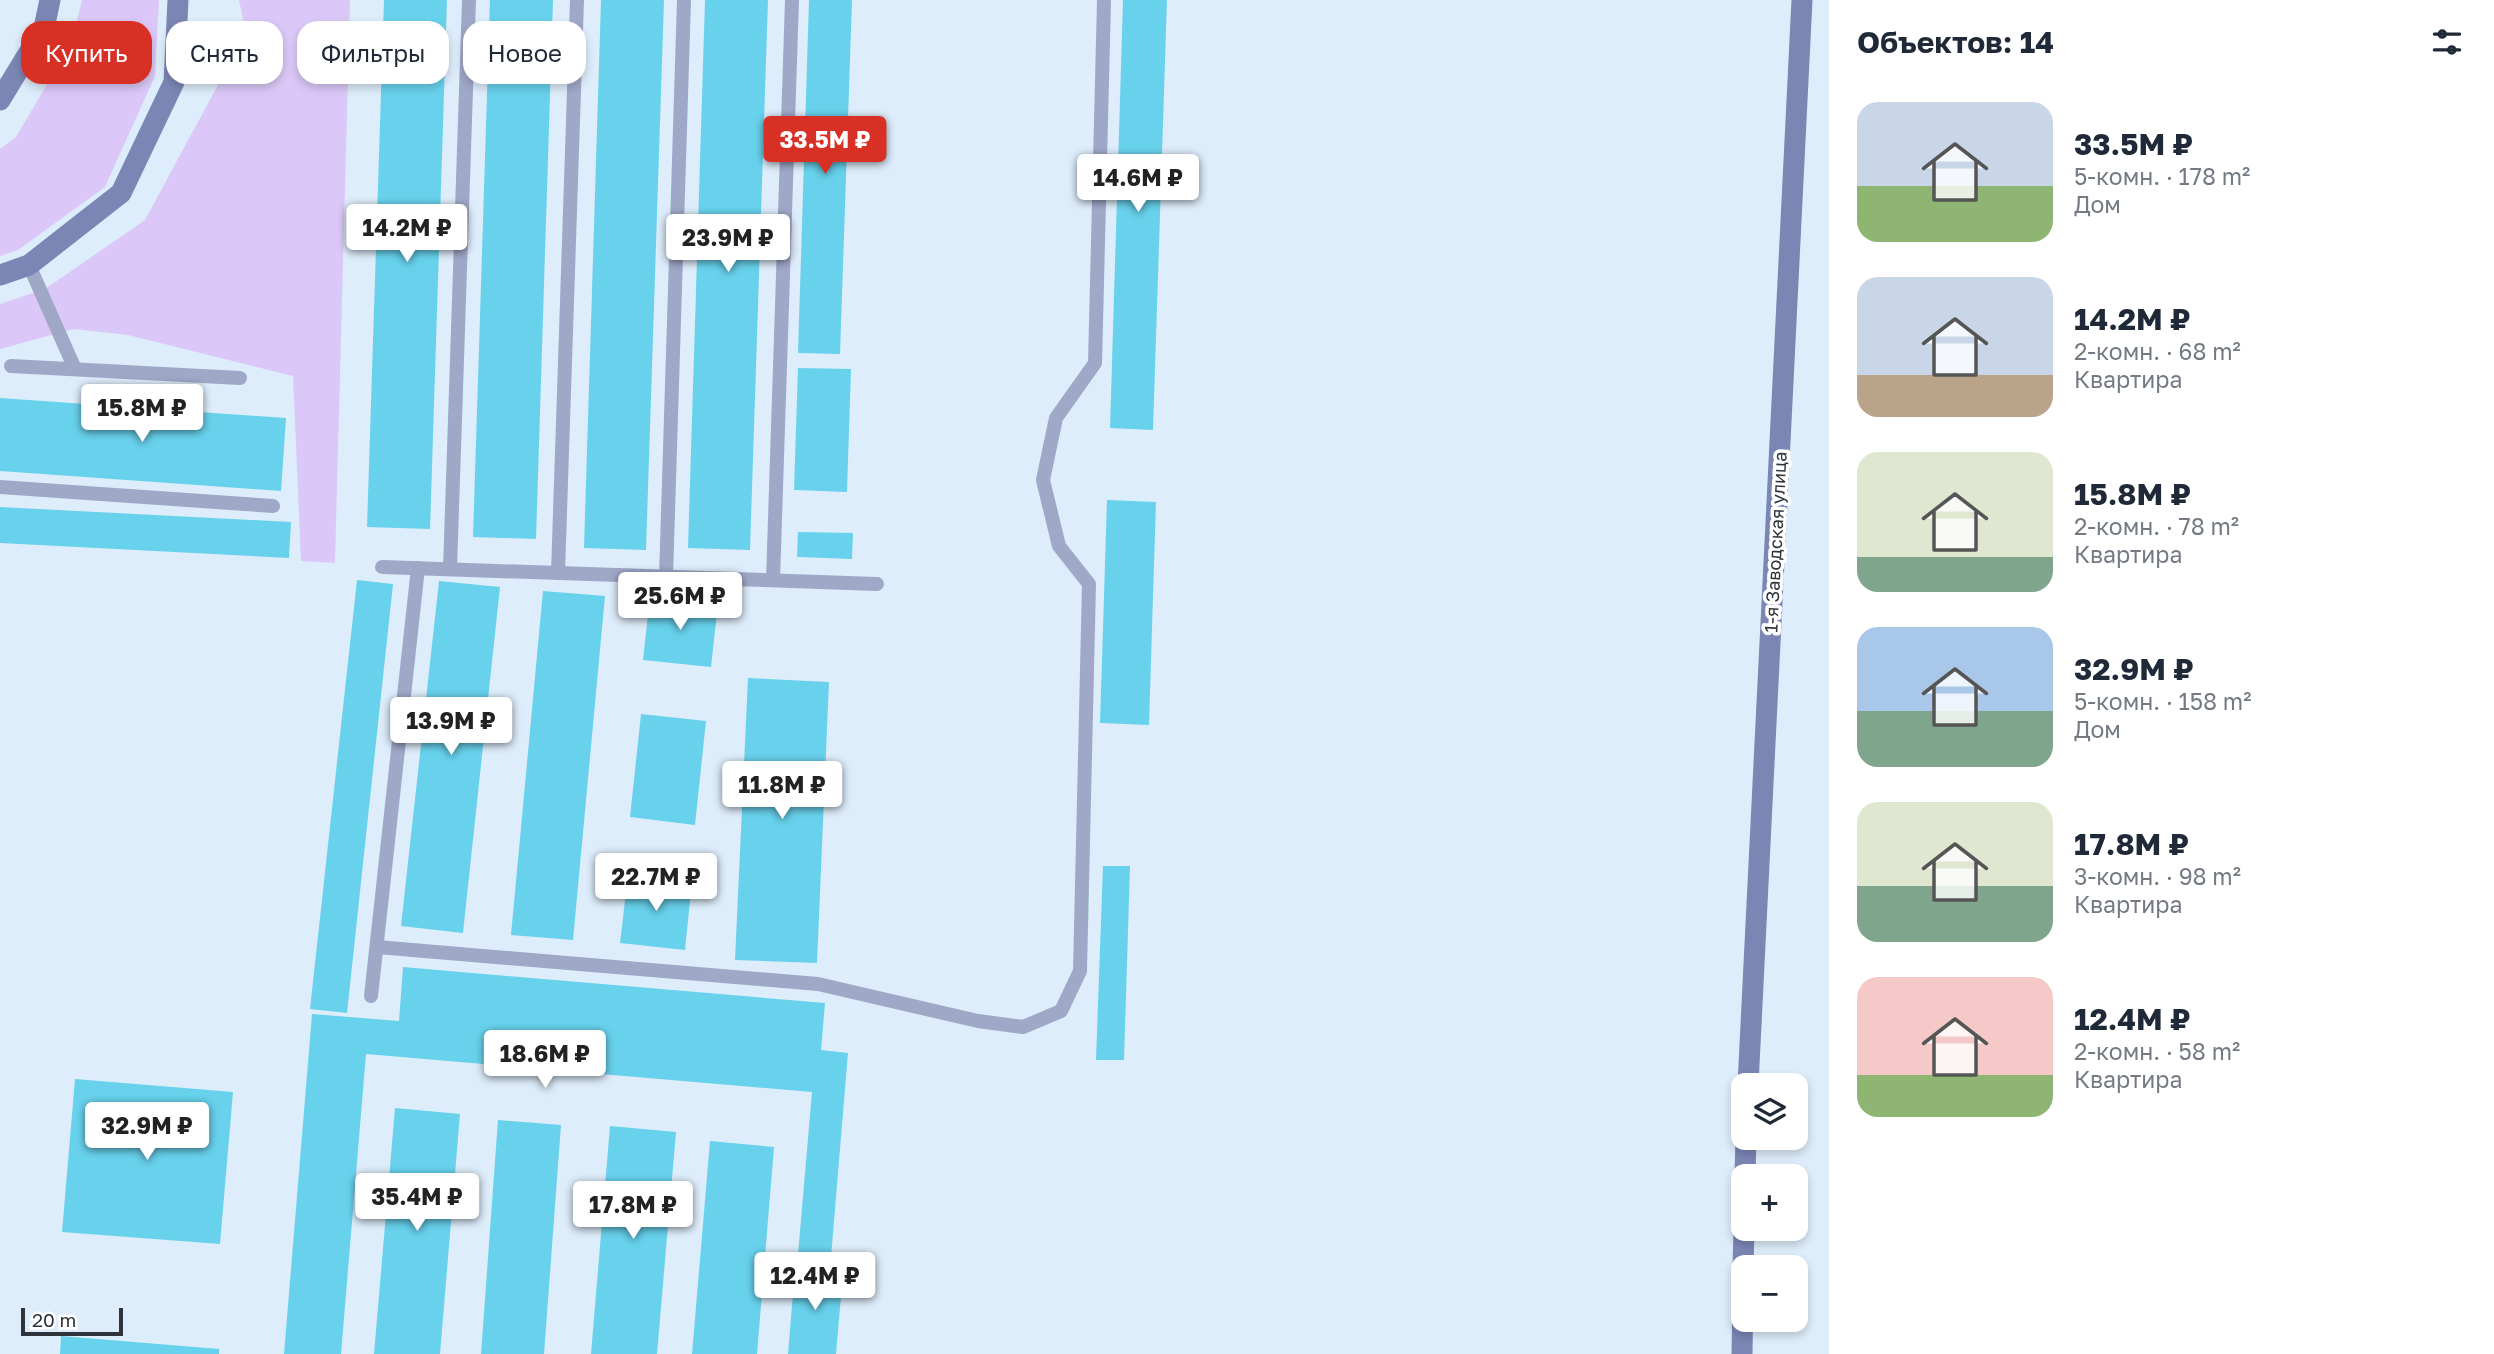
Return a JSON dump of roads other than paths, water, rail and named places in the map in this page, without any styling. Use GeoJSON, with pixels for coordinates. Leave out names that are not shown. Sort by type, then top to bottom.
{"type":"FeatureCollection","features":[{"type":"Feature","properties":{"kind":"main road"},"geometry":{"type":"LineString","coordinates":[[0,100],[44,28],[50,0]]}},
{"type":"Feature","properties":{"kind":"main road"},"geometry":{"type":"LineString","coordinates":[[0,275],[29,265],[121,193],[174,82],[178,0]]}},
{"type":"Feature","properties":{"kind":"main road","name":"1-я Заводская улица"},"geometry":{"type":"LineString","coordinates":[[1749,1073],[1801,0]]}},
{"type":"Feature","properties":{"kind":"main road"},"geometry":{"type":"LineString","coordinates":[[1742,1332],[1742,1354]]}},
{"type":"Feature","properties":{"kind":"lane"},"geometry":{"type":"LineString","coordinates":[[450,569],[469,0]]}},
{"type":"Feature","properties":{"kind":"lane"},"geometry":{"type":"LineString","coordinates":[[558,573],[577,0]]}},
{"type":"Feature","properties":{"kind":"lane"},"geometry":{"type":"LineString","coordinates":[[666,576],[684,0]]}},
{"type":"Feature","properties":{"kind":"lane"},"geometry":{"type":"LineString","coordinates":[[774,580],[792,0]]}},
{"type":"Feature","properties":{"kind":"lane"},"geometry":{"type":"LineString","coordinates":[[377,947],[818,984],[978,1021],[1023,1027],[1061,1011],[1080,971],[1089,584],[1059,545],[1042,480],[1056,418],[1095,363],[1104,0]]}},
{"type":"Feature","properties":{"kind":"lane"},"geometry":{"type":"LineString","coordinates":[[29,265],[75,369]]}},
{"type":"Feature","properties":{"kind":"lane"},"geometry":{"type":"LineString","coordinates":[[11,366],[240,378]]}},
{"type":"Feature","properties":{"kind":"lane"},"geometry":{"type":"LineString","coordinates":[[0,487],[273,506]]}},
{"type":"Feature","properties":{"kind":"lane"},"geometry":{"type":"LineString","coordinates":[[382,567],[877,583]]}},
{"type":"Feature","properties":{"kind":"lane"},"geometry":{"type":"LineString","coordinates":[[371,996],[418,568]]}}]}
